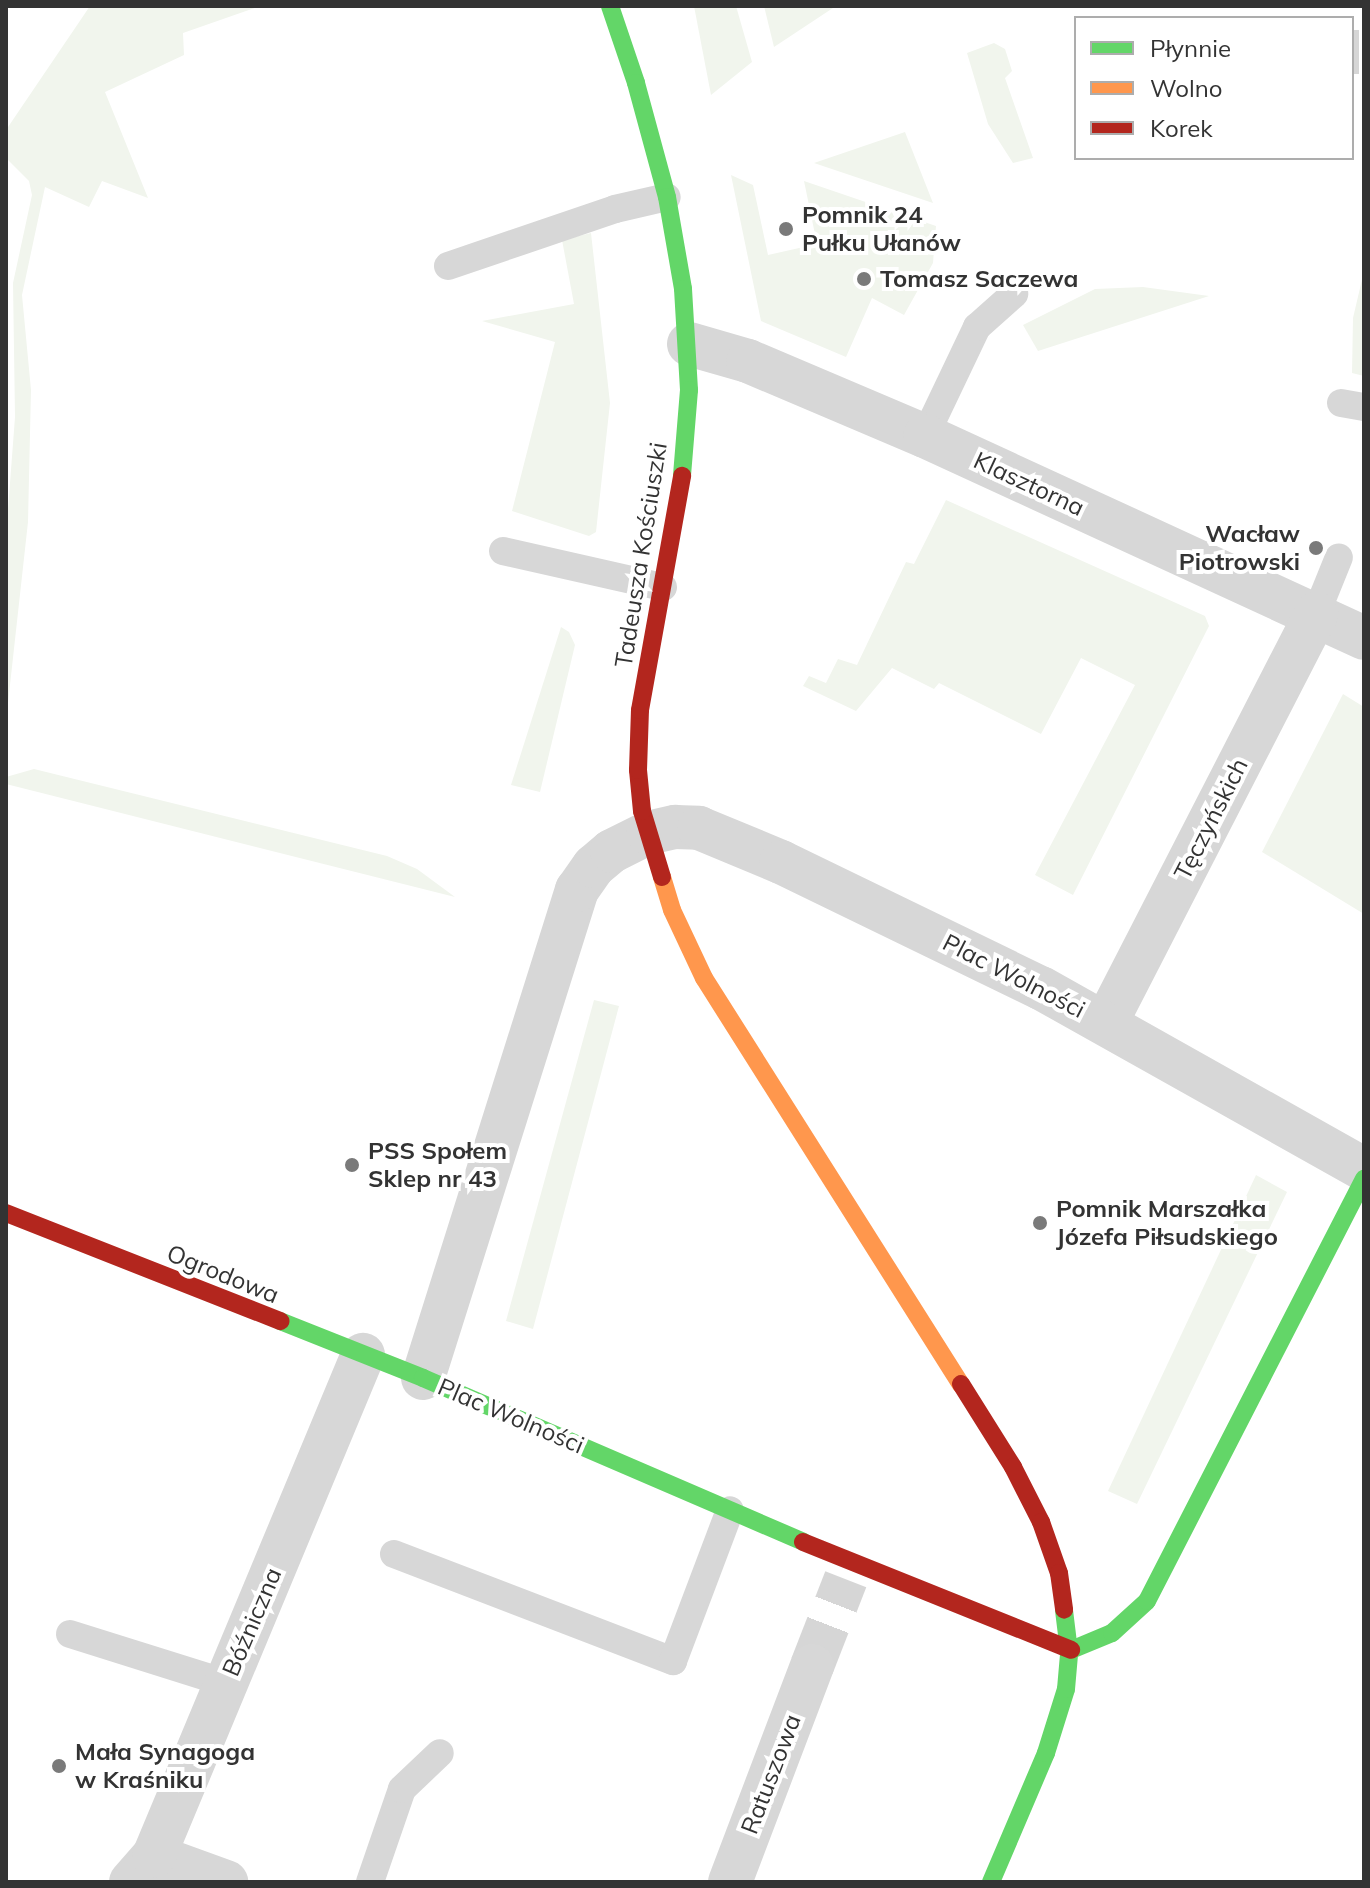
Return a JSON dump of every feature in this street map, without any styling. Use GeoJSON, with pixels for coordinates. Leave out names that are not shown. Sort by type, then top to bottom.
{"type":"FeatureCollection","features":[{"type":"Feature","properties":{"kind":"street","name":"Tadeusza Kościuszki"},"geometry":{"type":"LineString","coordinates":[[610,6],[636,83],[667,197],[689,344],[689,390],[680,496],[638,740],[642,811],[648,833]]}},
{"type":"Feature","properties":{"kind":"street","name":"Klasztorna"},"geometry":{"type":"LineString","coordinates":[[689,344],[748,361],[925,436],[1364,638]]}},
{"type":"Feature","properties":{"kind":"street","name":"Tęczyńskich"},"geometry":{"type":"LineString","coordinates":[[1106,1023],[1316,614]]}},
{"type":"Feature","properties":{"kind":"street","name":"Plac Wolności"},"geometry":{"type":"LineString","coordinates":[[1069,1651],[849,1571],[730,1510],[423,1378],[577,890],[594,866],[612,851],[648,833],[675,827],[699,828],[1041,988],[1364,1169]]}},
{"type":"Feature","properties":{"kind":"street"},"geometry":{"type":"LineString","coordinates":[[648,833],[672,910],[704,978],[1020,1481],[1041,1522],[1059,1573],[1069,1651],[1066,1689],[1053,1734],[991,1882]]}},
{"type":"Feature","properties":{"kind":"street"},"geometry":{"type":"LineString","coordinates":[[1069,1651],[1112,1633],[1147,1601],[1364,1179]]}},
{"type":"Feature","properties":{"kind":"street","name":"Ogrodowa"},"geometry":{"type":"LineString","coordinates":[[6,1213],[423,1378]]}},
{"type":"Feature","properties":{"kind":"street","name":"Bóźniczna"},"geometry":{"type":"LineString","coordinates":[[142,1869],[226,1683],[363,1355]]}},
{"type":"Feature","properties":{"kind":"street","name":"Ratuszowa"},"geometry":{"type":"LineString","coordinates":[[730,1882],[812,1666]]}},
{"type":"Feature","properties":{"kind":"street"},"geometry":{"type":"LineString","coordinates":[[142,1869],[226,1882]]}},
{"type":"Feature","properties":{"kind":"lane"},"geometry":{"type":"LineString","coordinates":[[448,266],[615,209],[667,197]]}},
{"type":"Feature","properties":{"kind":"lane"},"geometry":{"type":"LineString","coordinates":[[925,436],[977,327],[1014,294]]}},
{"type":"Feature","properties":{"kind":"lane"},"geometry":{"type":"LineString","coordinates":[[503,551],[663,587]]}},
{"type":"Feature","properties":{"kind":"lane"},"geometry":{"type":"LineString","coordinates":[[1316,614],[1339,557]]}},
{"type":"Feature","properties":{"kind":"lane"},"geometry":{"type":"LineString","coordinates":[[394,1554],[673,1661],[730,1510]]}},
{"type":"Feature","properties":{"kind":"lane"},"geometry":{"type":"LineString","coordinates":[[70,1634],[226,1683]]}},
{"type":"Feature","properties":{"kind":"lane"},"geometry":{"type":"LineString","coordinates":[[370,1882],[402,1789],[440,1753]]}},
{"type":"Feature","properties":{"kind":"shaded area"},"geometry":{"type":"Polygon","coordinates":[[[90,6],[260,6],[183,33],[184,55],[105,92],[148,198],[102,181],[89,207],[45,187],[22,295],[31,390],[28,522],[7,712],[6,536],[15,417],[13,283],[32,195],[29,181],[6,158],[6,130],[90,6]]]}},
{"type":"Feature","properties":{"kind":"shaded area"},"geometry":{"type":"Polygon","coordinates":[[[694,6],[736,6],[752,62],[711,95],[694,6]]]}},
{"type":"Feature","properties":{"kind":"shaded area"},"geometry":{"type":"Polygon","coordinates":[[[764,6],[836,6],[774,47],[764,6]]]}},
{"type":"Feature","properties":{"kind":"shaded area"},"geometry":{"type":"Polygon","coordinates":[[[994,43],[1005,49],[1012,71],[1005,78],[1033,158],[1013,163],[988,124],[967,53],[994,43]]]}},
{"type":"Feature","properties":{"kind":"shaded area"},"geometry":{"type":"Polygon","coordinates":[[[905,132],[933,203],[814,163],[905,132]]]}},
{"type":"Feature","properties":{"kind":"shaded area"},"geometry":{"type":"Polygon","coordinates":[[[731,175],[753,185],[768,255],[817,244],[804,181],[936,226],[933,263],[904,315],[872,298],[846,357],[761,321],[731,175]]]}},
{"type":"Feature","properties":{"kind":"shaded area"},"geometry":{"type":"Polygon","coordinates":[[[591,233],[610,403],[596,532],[589,536],[512,511],[555,342],[482,321],[574,304],[562,240],[591,233]]]}},
{"type":"Feature","properties":{"kind":"shaded area"},"geometry":{"type":"Polygon","coordinates":[[[1364,271],[1364,376],[1352,373],[1353,318],[1364,271]]]}},
{"type":"Feature","properties":{"kind":"shaded area"},"geometry":{"type":"Polygon","coordinates":[[[1143,287],[1209,296],[1038,351],[1023,325],[1095,289],[1143,287]]]}},
{"type":"Feature","properties":{"kind":"shaded area"},"geometry":{"type":"Polygon","coordinates":[[[946,500],[1205,616],[1209,626],[1073,895],[1035,875],[1135,685],[1081,658],[1041,734],[939,683],[934,689],[892,668],[856,711],[803,686],[809,676],[826,683],[838,659],[857,665],[906,562],[914,564],[946,500]]]}},
{"type":"Feature","properties":{"kind":"shaded area"},"geometry":{"type":"Polygon","coordinates":[[[561,627],[569,632],[575,645],[540,792],[511,785],[561,627]]]}},
{"type":"Feature","properties":{"kind":"shaded area"},"geometry":{"type":"Polygon","coordinates":[[[1343,694],[1364,707],[1364,914],[1262,852],[1343,694]]]}},
{"type":"Feature","properties":{"kind":"shaded area"},"geometry":{"type":"Polygon","coordinates":[[[34,769],[387,856],[417,869],[455,897],[6,784],[6,777],[34,769]]]}},
{"type":"Feature","properties":{"kind":"shaded area"},"geometry":{"type":"Polygon","coordinates":[[[594,1000],[619,1006],[533,1329],[506,1321],[594,1000]]]}},
{"type":"Feature","properties":{"kind":"shaded area"},"geometry":{"type":"Polygon","coordinates":[[[1256,1175],[1287,1192],[1137,1504],[1108,1491],[1256,1175]]]}},
{"type":"Feature","properties":{"kind":"tunnel"},"geometry":{"type":"LineString","coordinates":[[1354,52],[1359,52]]}},
{"type":"Feature","properties":{"kind":"tunnel"},"geometry":{"type":"LineString","coordinates":[[812,1666],[846,1579]]}},
{"type":"Feature","properties":{"kind":"traffic: fast"},"geometry":{"type":"LineString","coordinates":[[610,6],[636,83],[667,197],[683,289],[689,390],[682,476]]}},
{"type":"Feature","properties":{"kind":"traffic: fast"},"geometry":{"type":"LineString","coordinates":[[1071,1650],[1112,1633],[1147,1601],[1364,1179]]}},
{"type":"Feature","properties":{"kind":"traffic: fast"},"geometry":{"type":"LineString","coordinates":[[280,1321],[423,1378],[803,1542]]}},
{"type":"Feature","properties":{"kind":"traffic: fast"},"geometry":{"type":"LineString","coordinates":[[991,1882],[1046,1753],[1066,1689],[1069,1651],[1064,1610]]}},
{"type":"Feature","properties":{"kind":"traffic: slow"},"geometry":{"type":"LineString","coordinates":[[662,877],[672,910],[704,978],[961,1384]]}},
{"type":"Feature","properties":{"kind":"traffic: jam"},"geometry":{"type":"LineString","coordinates":[[662,877],[642,811],[638,770],[640,710],[682,476]]}},
{"type":"Feature","properties":{"kind":"traffic: jam"},"geometry":{"type":"LineString","coordinates":[[6,1213],[280,1321]]}},
{"type":"Feature","properties":{"kind":"traffic: jam"},"geometry":{"type":"LineString","coordinates":[[961,1384],[1013,1467],[1041,1522],[1059,1573],[1064,1610]]}},
{"type":"Feature","properties":{"kind":"traffic: jam"},"geometry":{"type":"LineString","coordinates":[[803,1542],[1071,1650]]}},
{"type":"Feature","properties":{"kind":"place","name":"Pomnik 24 Pułku Ułanów"},"geometry":{"type":"Point","coordinates":[786,229]}},
{"type":"Feature","properties":{"kind":"place","name":"Tomasz Saczewa"},"geometry":{"type":"Point","coordinates":[864,279]}},
{"type":"Feature","properties":{"kind":"place","name":"Wacław Piotrowski"},"geometry":{"type":"Point","coordinates":[1316,548]}},
{"type":"Feature","properties":{"kind":"place","name":"PSS Społem Sklep nr 43"},"geometry":{"type":"Point","coordinates":[352,1165]}},
{"type":"Feature","properties":{"kind":"place","name":"Pomnik Marszałka Józefa Piłsudskiego"},"geometry":{"type":"Point","coordinates":[1040,1223]}},
{"type":"Feature","properties":{"kind":"place","name":"Mała Synagoga w Kraśniku"},"geometry":{"type":"Point","coordinates":[59,1766]}}]}
